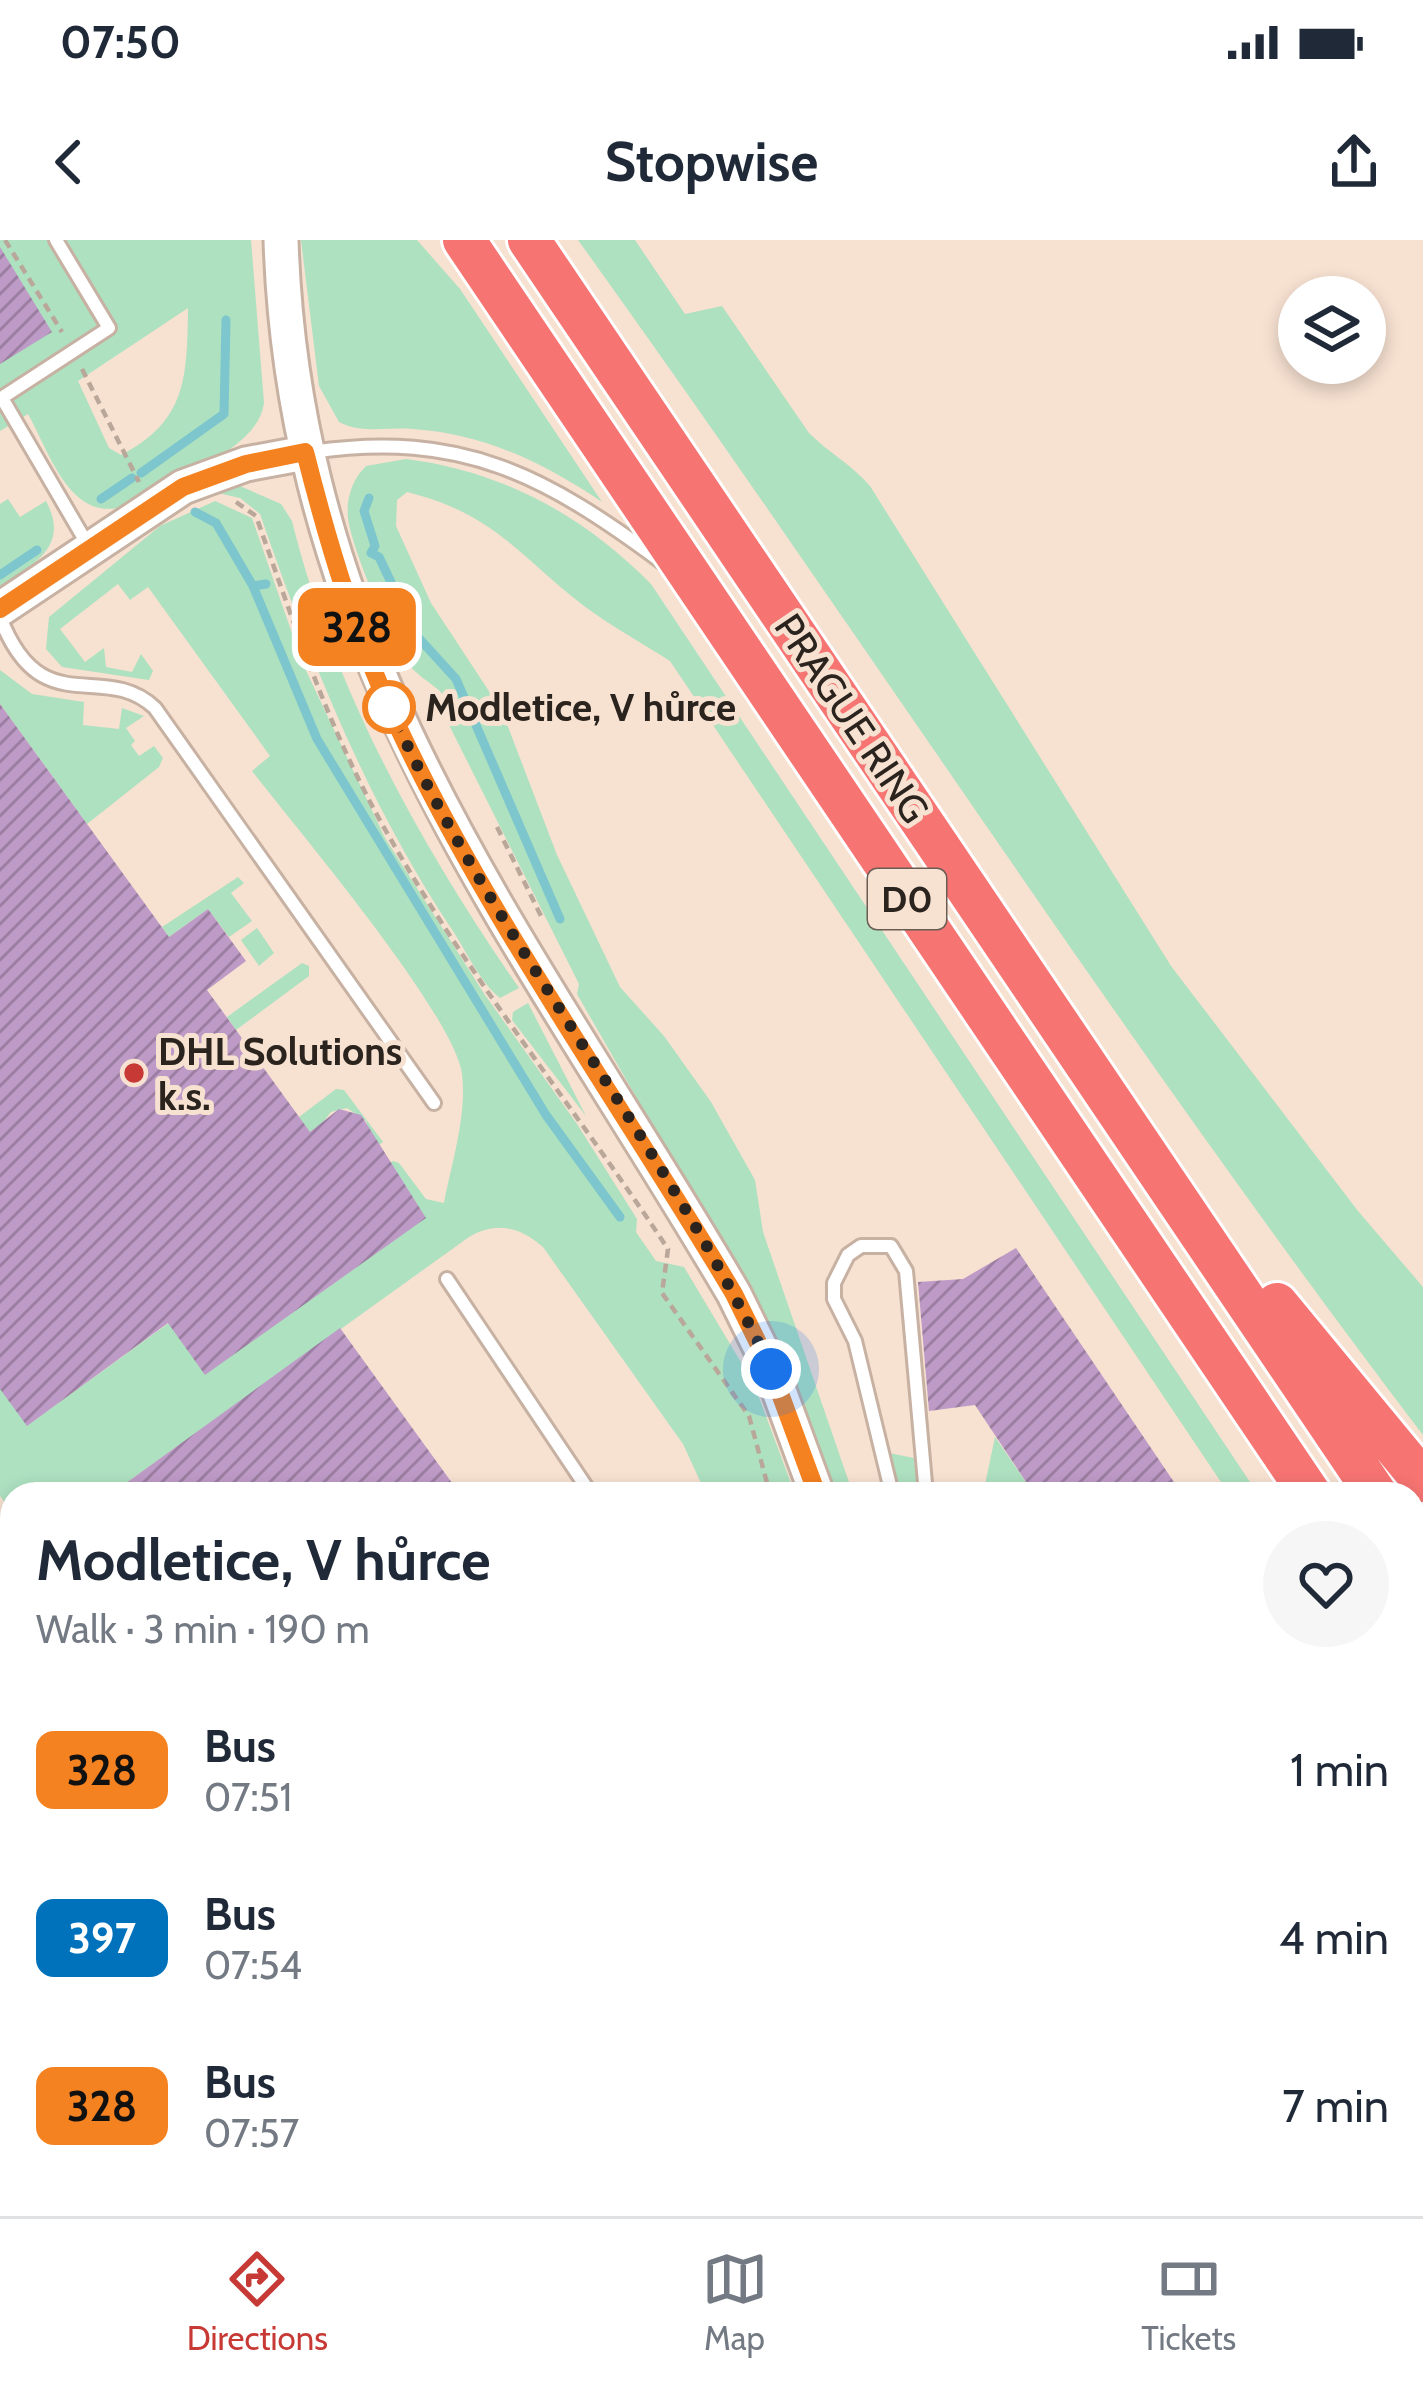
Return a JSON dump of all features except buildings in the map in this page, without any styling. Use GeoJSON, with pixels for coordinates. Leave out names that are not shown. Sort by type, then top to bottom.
{"type":"FeatureCollection","features":[{"type":"Feature","properties":{"kind":"highway","name":"PRAGUE RING"},"geometry":{"type":"LineString","coordinates":[[464,240],[1302,1482]]}},
{"type":"Feature","properties":{"kind":"highway","name":"PRAGUE RING"},"geometry":{"type":"LineString","coordinates":[[529,240],[1368,1482]]}},
{"type":"Feature","properties":{"kind":"highway"},"geometry":{"type":"LineString","coordinates":[[1140,1143],[1423,1481]]}},
{"type":"Feature","properties":{"kind":"main road"},"geometry":{"type":"LineString","coordinates":[[281,240],[290,358],[305,452],[349,605],[398,727],[459,843],[734,1294],[771,1369],[813,1482]]}},
{"type":"Feature","properties":{"kind":"main road"},"geometry":{"type":"LineString","coordinates":[[0,612],[150,505],[209,475],[305,452]]}},
{"type":"Feature","properties":{"kind":"lane"},"geometry":{"type":"LineString","coordinates":[[56,240],[109,328],[1,398],[89,548]]}},
{"type":"Feature","properties":{"kind":"lane"},"geometry":{"type":"LineString","coordinates":[[305,452],[412,445],[476,455],[572,501],[694,586]]}},
{"type":"Feature","properties":{"kind":"lane"},"geometry":{"type":"LineString","coordinates":[[0,612],[18,651],[43,679],[140,697],[155,709],[434,1103]]}},
{"type":"Feature","properties":{"kind":"lane"},"geometry":{"type":"LineString","coordinates":[[889,1482],[855,1341],[834,1299],[840,1266],[861,1246],[877,1243],[891,1246],[906,1270],[925,1482]]}},
{"type":"Feature","properties":{"kind":"lane"},"geometry":{"type":"LineString","coordinates":[[447,1279],[583,1482]]}},
{"type":"Feature","properties":{"kind":"path"},"geometry":{"type":"LineString","coordinates":[[5,240],[73,351],[150,505]]}},
{"type":"Feature","properties":{"kind":"path"},"geometry":{"type":"LineString","coordinates":[[232,500],[256,516],[314,680],[388,836],[500,1009],[582,1119],[668,1250],[662,1293],[748,1416],[767,1482]]}},
{"type":"Feature","properties":{"kind":"path"},"geometry":{"type":"LineString","coordinates":[[497,827],[547,928]]}},
{"type":"Feature","properties":{"kind":"path"},"geometry":{"type":"LineString","coordinates":[[500,1009],[511,1002]]}},
{"type":"Feature","properties":{"kind":"green space"},"geometry":{"type":"Polygon","coordinates":[[[0,240],[251,240],[264,403],[258,421],[227,451],[122,507],[104,509],[88,504],[63,480],[28,414],[0,431],[0,240]],[[188,308],[78,381],[109,448],[121,455],[143,442],[171,412],[184,376],[188,308]]]}},
{"type":"Feature","properties":{"kind":"green space"},"geometry":{"type":"Polygon","coordinates":[[[301,240],[417,240],[460,289],[602,502],[536,463],[489,444],[439,432],[366,429],[339,422],[319,386],[301,240]]]}},
{"type":"Feature","properties":{"kind":"green space"},"geometry":{"type":"Polygon","coordinates":[[[578,240],[635,240],[685,314],[722,306],[809,433],[870,486],[1171,966],[1358,1211],[1423,1287],[1423,1435],[1206,1140],[578,240]]]}},
{"type":"Feature","properties":{"kind":"green space"},"geometry":{"type":"Polygon","coordinates":[[[406,459],[508,486],[569,517],[651,584],[1250,1482],[1221,1482],[670,661],[584,606],[484,524],[407,492],[397,500],[396,526],[431,603],[502,711],[557,855],[620,987],[664,1036],[711,1102],[755,1180],[763,1232],[849,1482],[830,1482],[786,1358],[577,994],[579,984],[449,725],[449,704],[411,667],[394,639],[351,532],[349,496],[366,466],[406,459]]]}},
{"type":"Feature","properties":{"kind":"green space"},"geometry":{"type":"Polygon","coordinates":[[[240,486],[281,504],[292,521],[331,645],[384,764],[448,878],[519,988],[500,998],[487,984],[393,832],[343,729],[260,514],[240,498],[214,492],[240,486]]]}},
{"type":"Feature","properties":{"kind":"green space"},"geometry":{"type":"Polygon","coordinates":[[[8,499],[20,517],[46,501],[54,530],[45,552],[0,586],[0,504],[8,499]]]}},
{"type":"Feature","properties":{"kind":"green space"},"geometry":{"type":"Polygon","coordinates":[[[215,501],[252,518],[302,662],[385,838],[485,995],[577,1124],[637,1219],[636,1232],[656,1261],[684,1267],[754,1384],[791,1482],[700,1482],[683,1444],[543,1247],[517,1231],[499,1228],[469,1237],[128,1482],[0,1482],[0,1388],[28,1425],[351,1191],[299,1117],[336,1089],[344,1090],[383,1142],[360,1158],[372,1175],[393,1161],[399,1163],[426,1199],[444,1203],[463,1090],[452,1046],[432,1009],[370,921],[252,771],[270,756],[148,587],[130,600],[118,584],[60,629],[85,662],[104,648],[106,667],[132,672],[141,654],[153,671],[149,680],[62,667],[46,649],[49,617],[160,526],[215,501]],[[347,1108],[331,1112],[320,1126],[370,1136],[366,1121],[347,1108]]]}},
{"type":"Feature","properties":{"kind":"green space"},"geometry":{"type":"Polygon","coordinates":[[[0,670],[32,694],[84,702],[83,725],[119,729],[122,708],[144,716],[126,728],[135,741],[131,745],[139,756],[154,746],[163,758],[159,767],[87,824],[0,704],[0,670]]]}},
{"type":"Feature","properties":{"kind":"green space"},"geometry":{"type":"Polygon","coordinates":[[[238,877],[244,883],[231,893],[252,921],[229,937],[208,909],[169,937],[162,927],[238,877]]]}},
{"type":"Feature","properties":{"kind":"green space"},"geometry":{"type":"Polygon","coordinates":[[[257,928],[274,953],[259,966],[241,940],[257,928]]]}},
{"type":"Feature","properties":{"kind":"green space"},"geometry":{"type":"Polygon","coordinates":[[[302,963],[309,966],[309,976],[236,1030],[227,1017],[302,963]]]}},
{"type":"Feature","properties":{"kind":"green space"},"geometry":{"type":"Polygon","coordinates":[[[528,1003],[586,1116],[512,1020],[513,1012],[528,1003]]]}},
{"type":"Feature","properties":{"kind":"green space"},"geometry":{"type":"Polygon","coordinates":[[[995,1437],[1026,1482],[986,1482],[995,1437]]]}},
{"type":"Feature","properties":{"kind":"green space"},"geometry":{"type":"Polygon","coordinates":[[[889,1453],[914,1458],[917,1482],[897,1482],[889,1453]]]}},
{"type":"Feature","properties":{"kind":"waterway"},"geometry":{"type":"LineString","coordinates":[[141,473],[224,414],[226,320]]}},
{"type":"Feature","properties":{"kind":"waterway"},"geometry":{"type":"LineString","coordinates":[[101,499],[132,478]]}},
{"type":"Feature","properties":{"kind":"waterway"},"geometry":{"type":"LineString","coordinates":[[369,498],[364,511],[375,546],[371,553],[379,557],[416,635],[456,679],[560,919]]}},
{"type":"Feature","properties":{"kind":"waterway"},"geometry":{"type":"LineString","coordinates":[[195,512],[216,523],[253,586],[266,584]]}},
{"type":"Feature","properties":{"kind":"waterway"},"geometry":{"type":"LineString","coordinates":[[0,575],[37,550]]}},
{"type":"Feature","properties":{"kind":"waterway"},"geometry":{"type":"LineString","coordinates":[[253,586],[317,739],[546,1115],[620,1217]]}},
{"type":"Feature","properties":{"kind":"bus line","name":"328"},"geometry":{"type":"LineString","coordinates":[[0,609],[124,521],[183,487],[246,464],[305,452],[349,605],[412,757],[459,843],[734,1294],[771,1369],[813,1482]]}},
{"type":"Feature","properties":{"kind":"place","name":"Modletice, V hůrce"},"geometry":{"type":"Point","coordinates":[389,707]}},
{"type":"Feature","properties":{"kind":"place","name":"DHL Solutions k.s."},"geometry":{"type":"Point","coordinates":[134,1073]}},
{"type":"Feature","properties":{"kind":"route"},"geometry":{"type":"LineString","coordinates":[[389,707],[385,697],[459,843],[657,1162],[734,1294],[771,1369]]}}]}
